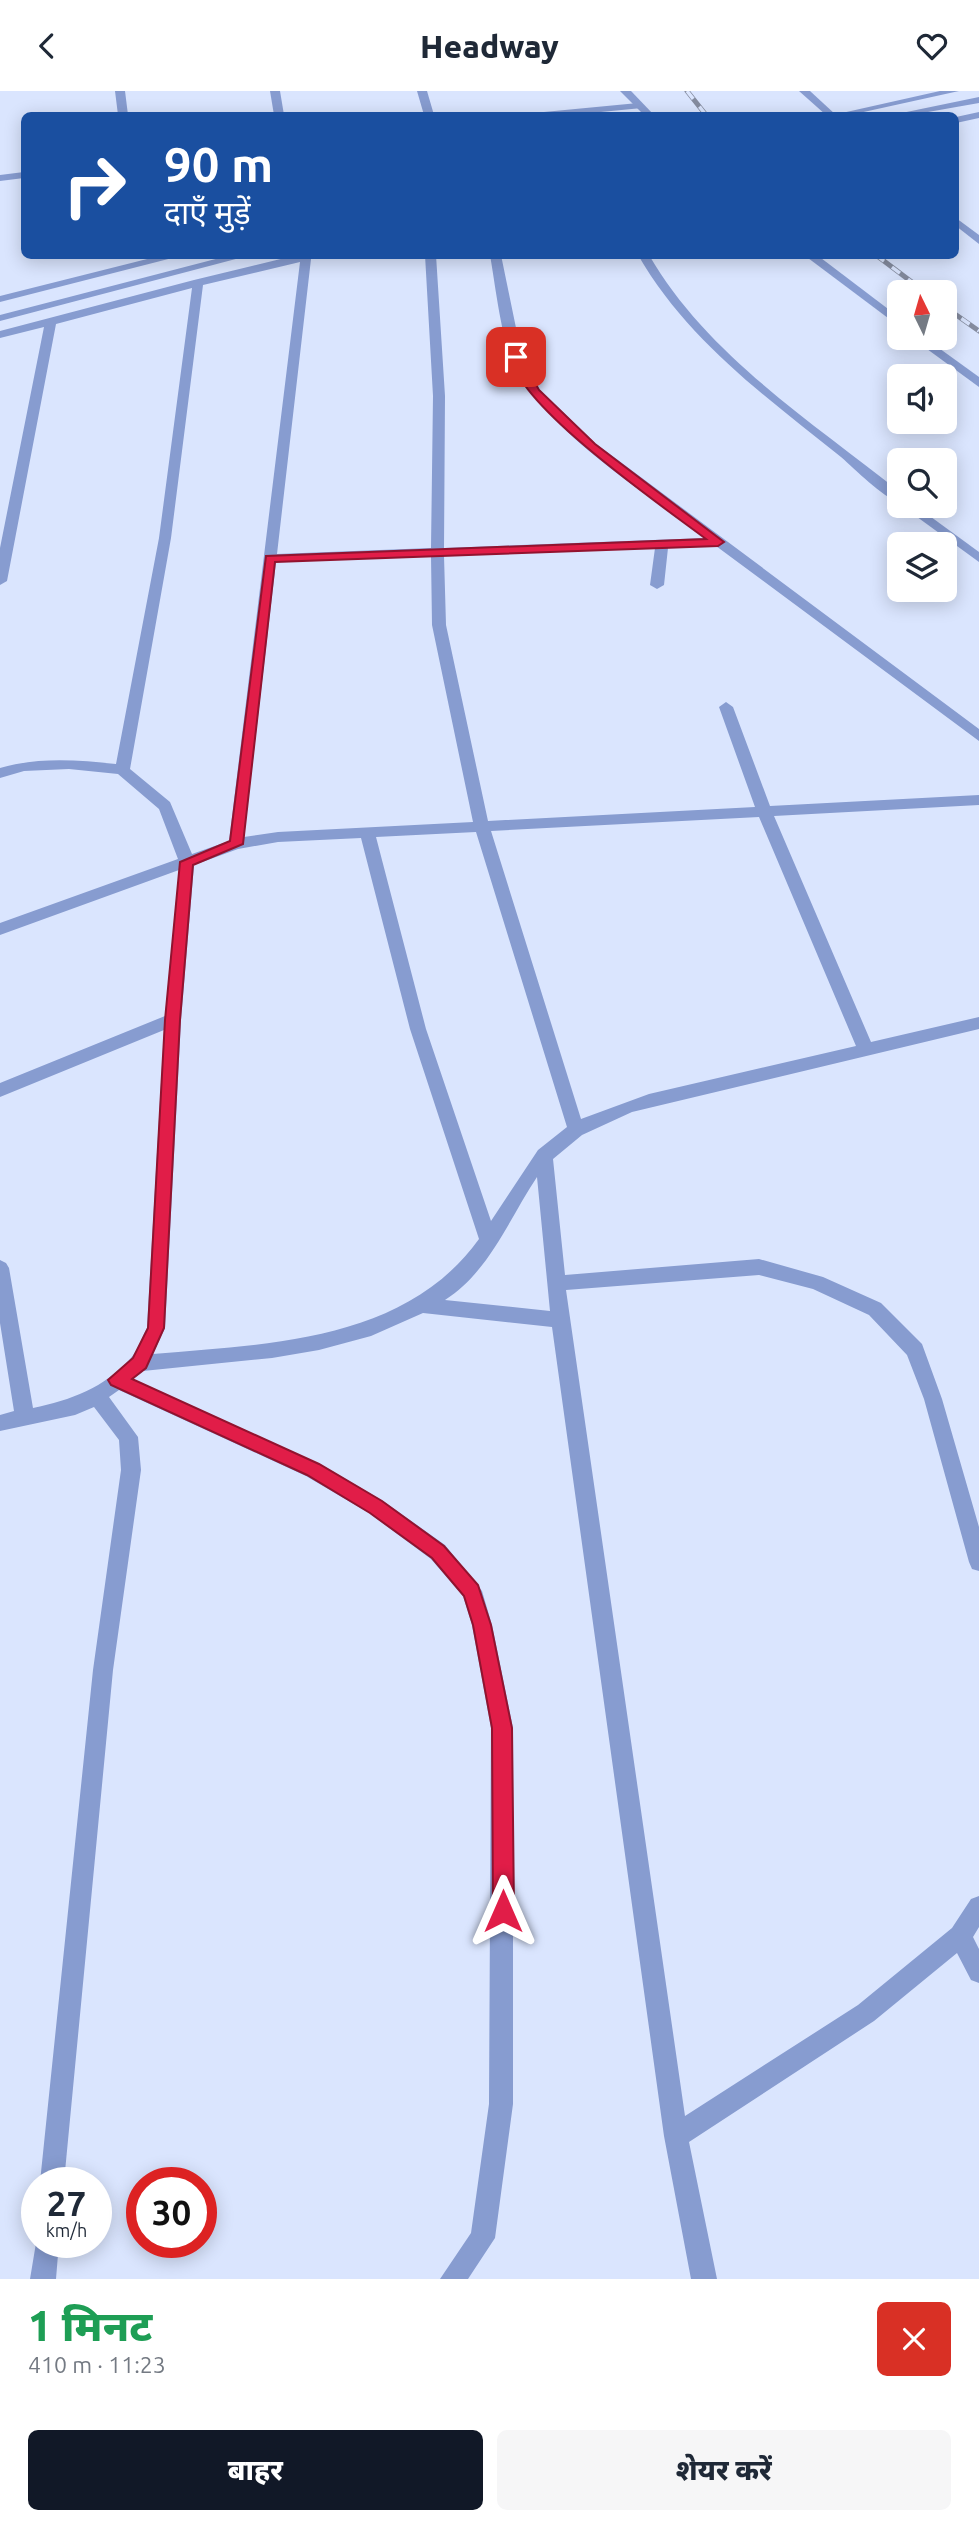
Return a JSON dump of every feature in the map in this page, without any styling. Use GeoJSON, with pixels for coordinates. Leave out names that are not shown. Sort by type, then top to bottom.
{"type":"FeatureCollection","features":[{"type":"Feature","properties":{"kind":"street"},"geometry":{"type":"LineString","coordinates":[[120,91],[123,112]]}},
{"type":"Feature","properties":{"kind":"street"},"geometry":{"type":"LineString","coordinates":[[275,91],[278,112]]}},
{"type":"Feature","properties":{"kind":"street"},"geometry":{"type":"LineString","coordinates":[[422,91],[428,112]]}},
{"type":"Feature","properties":{"kind":"street"},"geometry":{"type":"LineString","coordinates":[[625,91],[645,112]]}},
{"type":"Feature","properties":{"kind":"street"},"geometry":{"type":"LineString","coordinates":[[804,91],[828,112]]}},
{"type":"Feature","properties":{"kind":"street"},"geometry":{"type":"LineString","coordinates":[[852,112],[954,91]]}},
{"type":"Feature","properties":{"kind":"street"},"geometry":{"type":"LineString","coordinates":[[913,112],[979,100]]}},
{"type":"Feature","properties":{"kind":"street"},"geometry":{"type":"LineString","coordinates":[[575,112],[638,106]]}},
{"type":"Feature","properties":{"kind":"street"},"geometry":{"type":"LineString","coordinates":[[959,119],[979,115]]}},
{"type":"Feature","properties":{"kind":"street"},"geometry":{"type":"LineString","coordinates":[[0,177],[21,175]]}},
{"type":"Feature","properties":{"kind":"street"},"geometry":{"type":"LineString","coordinates":[[959,224],[979,241]]}},
{"type":"Feature","properties":{"kind":"street"},"geometry":{"type":"LineString","coordinates":[[0,318],[230,259]]}},
{"type":"Feature","properties":{"kind":"street"},"geometry":{"type":"LineString","coordinates":[[0,335],[198,282],[297,259]]}},
{"type":"Feature","properties":{"kind":"street"},"geometry":{"type":"LineString","coordinates":[[236,844],[310,259]]}},
{"type":"Feature","properties":{"kind":"street"},"geometry":{"type":"LineString","coordinates":[[430,259],[439,396],[436,553],[439,625],[481,824],[576,1129]]}},
{"type":"Feature","properties":{"kind":"street"},"geometry":{"type":"LineString","coordinates":[[496,259],[516,357],[534,391],[591,446],[979,736]]}},
{"type":"Feature","properties":{"kind":"street"},"geometry":{"type":"LineString","coordinates":[[645,259],[656,280],[684,317],[732,363],[887,488]]}},
{"type":"Feature","properties":{"kind":"street"},"geometry":{"type":"LineString","coordinates":[[814,259],[887,314]]}},
{"type":"Feature","properties":{"kind":"street"},"geometry":{"type":"LineString","coordinates":[[0,299],[142,260]]}},
{"type":"Feature","properties":{"kind":"street"},"geometry":{"type":"LineString","coordinates":[[122,770],[165,538],[198,282]]}},
{"type":"Feature","properties":{"kind":"street"},"geometry":{"type":"LineString","coordinates":[[0,581],[51,321]]}},
{"type":"Feature","properties":{"kind":"street"},"geometry":{"type":"LineString","coordinates":[[934,350],[979,383]]}},
{"type":"Feature","properties":{"kind":"street"},"geometry":{"type":"LineString","coordinates":[[924,518],[979,558]]}},
{"type":"Feature","properties":{"kind":"street"},"geometry":{"type":"LineString","coordinates":[[270,558],[718,542]]}},
{"type":"Feature","properties":{"kind":"street"},"geometry":{"type":"LineString","coordinates":[[657,585],[662,544]]}},
{"type":"Feature","properties":{"kind":"street"},"geometry":{"type":"LineString","coordinates":[[726,707],[764,810],[866,1050]]}},
{"type":"Feature","properties":{"kind":"street"},"geometry":{"type":"LineString","coordinates":[[0,773],[23,766],[69,764],[122,770],[165,806],[187,862],[173,1020],[156,1328],[139,1363],[97,1395],[75,1407],[0,1423]]}},
{"type":"Feature","properties":{"kind":"street"},"geometry":{"type":"LineString","coordinates":[[0,929],[236,844],[278,837],[481,824],[979,800]]}},
{"type":"Feature","properties":{"kind":"street"},"geometry":{"type":"LineString","coordinates":[[367,831],[418,1029],[489,1242]]}},
{"type":"Feature","properties":{"kind":"street"},"geometry":{"type":"LineString","coordinates":[[0,1090],[173,1020]]}},
{"type":"Feature","properties":{"kind":"street"},"geometry":{"type":"LineString","coordinates":[[139,1363],[313,1346],[408,1313],[456,1284],[489,1242],[515,1193],[544,1156],[576,1129],[634,1105],[979,1023]]}},
{"type":"Feature","properties":{"kind":"street"},"geometry":{"type":"LineString","coordinates":[[544,1156],[560,1320],[676,2136],[704,2279]]}},
{"type":"Feature","properties":{"kind":"street"},"geometry":{"type":"LineString","coordinates":[[557,1283],[759,1267],[817,1282],[875,1310],[915,1350],[933,1399],[979,1562]]}},
{"type":"Feature","properties":{"kind":"street"},"geometry":{"type":"LineString","coordinates":[[0,1268],[25,1418]]}},
{"type":"Feature","properties":{"kind":"street"},"geometry":{"type":"LineString","coordinates":[[421,1305],[560,1320]]}},
{"type":"Feature","properties":{"kind":"street"},"geometry":{"type":"LineString","coordinates":[[117,1380],[313,1470],[366,1501],[438,1552],[471,1591],[482,1625],[502,1728],[501,2104],[483,2238],[453,2279]]}},
{"type":"Feature","properties":{"kind":"street"},"geometry":{"type":"LineString","coordinates":[[53,2167],[103,1670],[131,1470],[128,1437],[97,1395]]}},
{"type":"Feature","properties":{"kind":"street"},"geometry":{"type":"LineString","coordinates":[[676,2136],[866,2013],[960,1936],[979,1907]]}},
{"type":"Feature","properties":{"kind":"street"},"geometry":{"type":"LineString","coordinates":[[960,1936],[979,1972]]}},
{"type":"Feature","properties":{"kind":"street"},"geometry":{"type":"LineString","coordinates":[[43,2279],[45,2258]]}},
{"type":"Feature","properties":{"kind":"railway"},"geometry":{"type":"LineString","coordinates":[[687,91],[704,112]]}},
{"type":"Feature","properties":{"kind":"railway"},"geometry":{"type":"LineString","coordinates":[[881,259],[909,280]]}},
{"type":"Feature","properties":{"kind":"railway"},"geometry":{"type":"LineString","coordinates":[[957,315],[979,331]]}},
{"type":"Feature","properties":{"kind":"route"},"geometry":{"type":"LineString","coordinates":[[503,1911],[502,1728],[482,1625],[471,1591],[438,1552],[376,1507],[313,1470],[117,1380],[139,1363],[156,1328],[173,1020],[187,862],[236,844],[270,558],[718,542],[591,446],[534,391],[516,357]]}}]}
